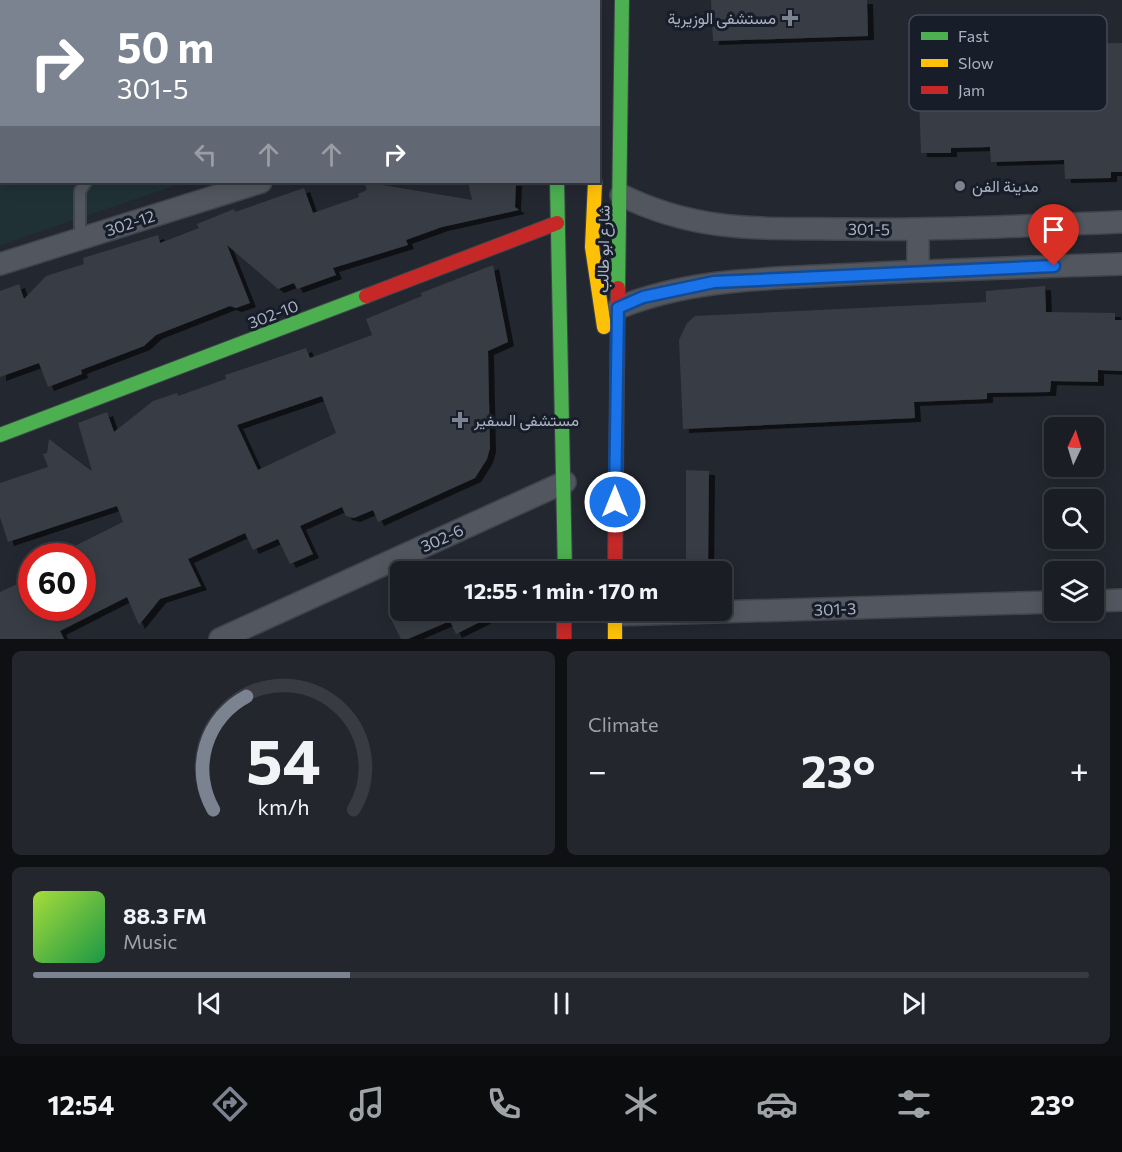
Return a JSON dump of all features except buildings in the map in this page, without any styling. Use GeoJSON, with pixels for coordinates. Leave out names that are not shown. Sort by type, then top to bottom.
{"type":"FeatureCollection","features":[{"type":"Feature","properties":{"kind":"main road","name":"شارع ابو طالب"},"geometry":{"type":"LineString","coordinates":[[615,561],[611,480],[621,195],[622,0]]}},
{"type":"Feature","properties":{"kind":"main road"},"geometry":{"type":"LineString","coordinates":[[557,183],[570,482],[566,561]]}},
{"type":"Feature","properties":{"kind":"main road"},"geometry":{"type":"LineString","coordinates":[[595,183],[592,247],[595,276],[616,375]]}},
{"type":"Feature","properties":{"kind":"main road","name":"302-10"},"geometry":{"type":"LineString","coordinates":[[0,435],[557,223]]}},
{"type":"Feature","properties":{"kind":"main road"},"geometry":{"type":"LineString","coordinates":[[564,621],[564,639]]}},
{"type":"Feature","properties":{"kind":"main road"},"geometry":{"type":"LineString","coordinates":[[615,621],[615,639]]}},
{"type":"Feature","properties":{"kind":"street","name":"302-12"},"geometry":{"type":"LineString","coordinates":[[0,264],[258,183]]}},
{"type":"Feature","properties":{"kind":"street","name":"301-5"},"geometry":{"type":"LineString","coordinates":[[621,195],[651,210],[684,220],[735,227],[918,230],[1122,222]]}},
{"type":"Feature","properties":{"kind":"street"},"geometry":{"type":"LineString","coordinates":[[918,230],[918,271]]}},
{"type":"Feature","properties":{"kind":"street"},"geometry":{"type":"LineString","coordinates":[[618,308],[643,297],[714,282],[918,271],[1122,264]]}},
{"type":"Feature","properties":{"kind":"street","name":"302-6"},"geometry":{"type":"LineString","coordinates":[[220,639],[570,482]]}},
{"type":"Feature","properties":{"kind":"street"},"geometry":{"type":"LineString","coordinates":[[1104,601],[1122,600]]}},
{"type":"Feature","properties":{"kind":"street","name":"301-3"},"geometry":{"type":"LineString","coordinates":[[732,610],[1044,602]]}},
{"type":"Feature","properties":{"kind":"lane"},"geometry":{"type":"LineString","coordinates":[[80,238],[80,191],[85,183]]}},
{"type":"Feature","properties":{"kind":"shaded area"},"geometry":{"type":"Polygon","coordinates":[[[0,183],[183,183],[0,245],[0,183]]]}},
{"type":"Feature","properties":{"kind":"traffic: fast"},"geometry":{"type":"LineString","coordinates":[[618,288],[622,0]]}},
{"type":"Feature","properties":{"kind":"traffic: fast"},"geometry":{"type":"LineString","coordinates":[[557,183],[565,561]]}},
{"type":"Feature","properties":{"kind":"traffic: fast"},"geometry":{"type":"LineString","coordinates":[[0,435],[366,296]]}},
{"type":"Feature","properties":{"kind":"traffic: slow"},"geometry":{"type":"LineString","coordinates":[[595,183],[592,247],[604,327]]}},
{"type":"Feature","properties":{"kind":"traffic: slow"},"geometry":{"type":"LineString","coordinates":[[615,621],[615,639]]}},
{"type":"Feature","properties":{"kind":"traffic: jam"},"geometry":{"type":"LineString","coordinates":[[366,296],[557,223]]}},
{"type":"Feature","properties":{"kind":"traffic: jam"},"geometry":{"type":"LineString","coordinates":[[615,561],[618,288]]}},
{"type":"Feature","properties":{"kind":"traffic: jam"},"geometry":{"type":"LineString","coordinates":[[564,621],[564,639]]}},
{"type":"Feature","properties":{"kind":"place","name":"مستشفى الوزيرية"},"geometry":{"type":"Point","coordinates":[790,18]}},
{"type":"Feature","properties":{"kind":"place","name":"مدينة الفن"},"geometry":{"type":"Point","coordinates":[960,186]}},
{"type":"Feature","properties":{"kind":"place","name":"مستشفى السفير"},"geometry":{"type":"Point","coordinates":[460,420]}},
{"type":"Feature","properties":{"kind":"route"},"geometry":{"type":"LineString","coordinates":[[615,502],[618,308],[643,297],[714,282],[1054,266]]}}]}
